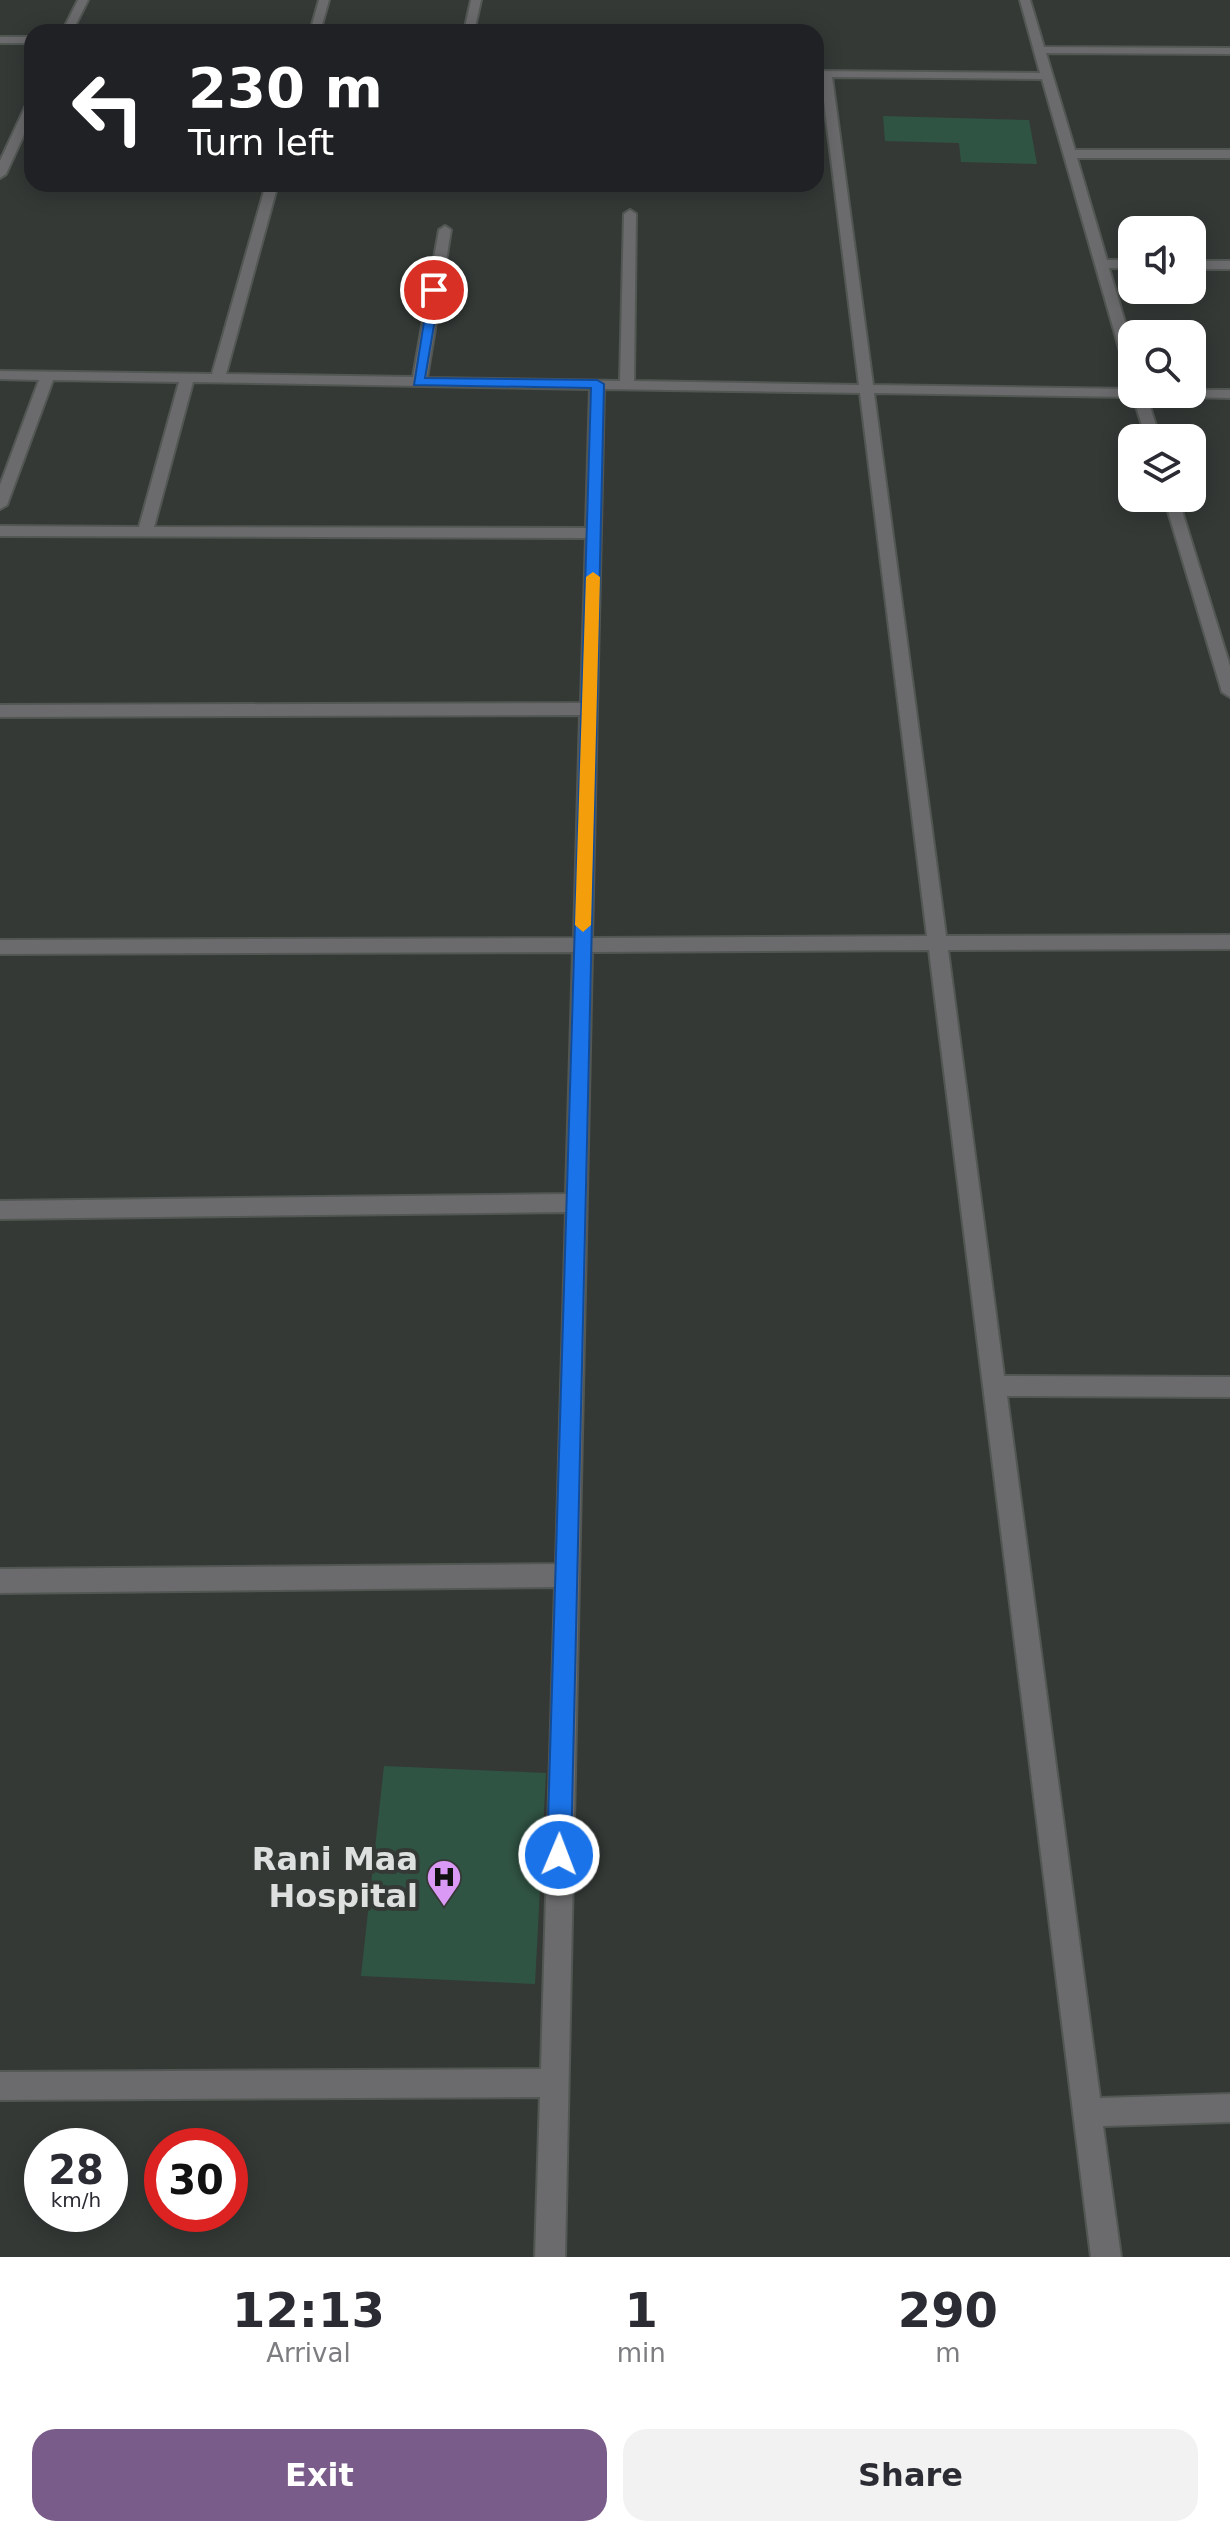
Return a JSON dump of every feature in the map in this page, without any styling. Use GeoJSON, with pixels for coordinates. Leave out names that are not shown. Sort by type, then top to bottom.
{"type":"FeatureCollection","features":[{"type":"Feature","properties":{"kind":"street"},"geometry":{"type":"LineString","coordinates":[[71,24],[83,0]]}},
{"type":"Feature","properties":{"kind":"street"},"geometry":{"type":"LineString","coordinates":[[317,24],[324,0]]}},
{"type":"Feature","properties":{"kind":"street"},"geometry":{"type":"LineString","coordinates":[[471,24],[476,0]]}},
{"type":"Feature","properties":{"kind":"street"},"geometry":{"type":"LineString","coordinates":[[1025,0],[1118,320]]}},
{"type":"Feature","properties":{"kind":"street"},"geometry":{"type":"LineString","coordinates":[[0,40],[24,40]]}},
{"type":"Feature","properties":{"kind":"street"},"geometry":{"type":"LineString","coordinates":[[1039,50],[1230,51]]}},
{"type":"Feature","properties":{"kind":"street"},"geometry":{"type":"LineString","coordinates":[[824,74],[1047,76]]}},
{"type":"Feature","properties":{"kind":"street"},"geometry":{"type":"LineString","coordinates":[[824,95],[939,944],[1106,2257]]}},
{"type":"Feature","properties":{"kind":"street"},"geometry":{"type":"LineString","coordinates":[[0,174],[6,147],[24,118]]}},
{"type":"Feature","properties":{"kind":"street"},"geometry":{"type":"LineString","coordinates":[[1069,154],[1230,154]]}},
{"type":"Feature","properties":{"kind":"street"},"geometry":{"type":"LineString","coordinates":[[218,379],[270,192]]}},
{"type":"Feature","properties":{"kind":"street"},"geometry":{"type":"LineString","coordinates":[[627,385],[630,214]]}},
{"type":"Feature","properties":{"kind":"street"},"geometry":{"type":"LineString","coordinates":[[419,382],[445,230]]}},
{"type":"Feature","properties":{"kind":"street"},"geometry":{"type":"LineString","coordinates":[[1102,264],[1118,264]]}},
{"type":"Feature","properties":{"kind":"street"},"geometry":{"type":"LineString","coordinates":[[1206,265],[1230,265]]}},
{"type":"Feature","properties":{"kind":"street"},"geometry":{"type":"LineString","coordinates":[[0,375],[1118,393]]}},
{"type":"Feature","properties":{"kind":"street"},"geometry":{"type":"LineString","coordinates":[[0,505],[48,375]]}},
{"type":"Feature","properties":{"kind":"street"},"geometry":{"type":"LineString","coordinates":[[145,531],[187,379]]}},
{"type":"Feature","properties":{"kind":"street"},"geometry":{"type":"LineString","coordinates":[[550,2257],[597,384]]}},
{"type":"Feature","properties":{"kind":"street"},"geometry":{"type":"LineString","coordinates":[[1206,394],[1230,394]]}},
{"type":"Feature","properties":{"kind":"street"},"geometry":{"type":"LineString","coordinates":[[1175,512],[1230,692]]}},
{"type":"Feature","properties":{"kind":"street"},"geometry":{"type":"LineString","coordinates":[[0,531],[594,533]]}},
{"type":"Feature","properties":{"kind":"street"},"geometry":{"type":"LineString","coordinates":[[0,711],[589,709]]}},
{"type":"Feature","properties":{"kind":"street"},"geometry":{"type":"LineString","coordinates":[[0,947],[1230,942]]}},
{"type":"Feature","properties":{"kind":"street"},"geometry":{"type":"LineString","coordinates":[[0,1210],[576,1203]]}},
{"type":"Feature","properties":{"kind":"street"},"geometry":{"type":"LineString","coordinates":[[995,1386],[1230,1387]]}},
{"type":"Feature","properties":{"kind":"street"},"geometry":{"type":"LineString","coordinates":[[0,1581],[566,1575]]}},
{"type":"Feature","properties":{"kind":"street"},"geometry":{"type":"LineString","coordinates":[[0,2086],[554,2083]]}},
{"type":"Feature","properties":{"kind":"street"},"geometry":{"type":"LineString","coordinates":[[1087,2112],[1230,2108]]}},
{"type":"Feature","properties":{"kind":"building"},"geometry":{"type":"Polygon","coordinates":[[[883,116],[1029,120],[1037,164],[961,162],[959,143],[885,141],[883,116]]]}},
{"type":"Feature","properties":{"kind":"building"},"geometry":{"type":"Polygon","coordinates":[[[384,1766],[546,1773],[535,1984],[361,1976],[384,1766]]]}},
{"type":"Feature","properties":{"kind":"slow traffic"},"geometry":{"type":"LineString","coordinates":[[583,925],[593,577]]}},
{"type":"Feature","properties":{"kind":"place","name":"Rani Maa Hospital"},"geometry":{"type":"Point","coordinates":[444,1908]}},
{"type":"Feature","properties":{"kind":"route"},"geometry":{"type":"LineString","coordinates":[[434,290],[419,382],[597,384],[559,1855]]}}]}
